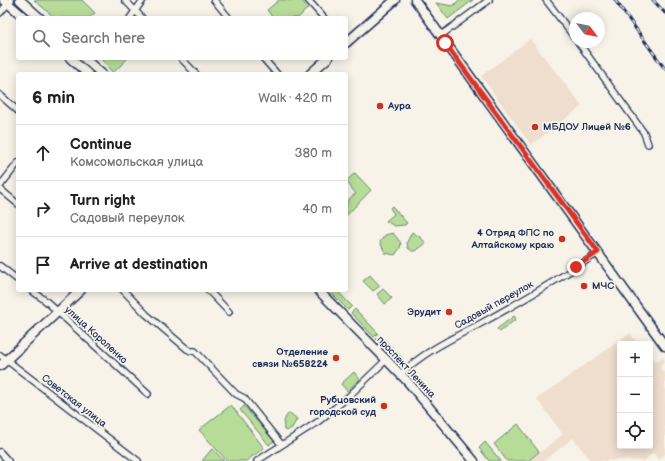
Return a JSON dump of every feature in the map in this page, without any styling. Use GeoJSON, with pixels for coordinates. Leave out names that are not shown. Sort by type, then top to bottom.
{"type":"FeatureCollection","features":[{"type":"Feature","properties":{"kind":"main road"},"geometry":{"type":"LineString","coordinates":[[20,0],[38,16]]}},
{"type":"Feature","properties":{"kind":"main road"},"geometry":{"type":"LineString","coordinates":[[348,40],[395,0]]}},
{"type":"Feature","properties":{"kind":"main road"},"geometry":{"type":"LineString","coordinates":[[415,0],[665,346]]}},
{"type":"Feature","properties":{"kind":"main road"},"geometry":{"type":"LineString","coordinates":[[8,1],[23,16]]}},
{"type":"Feature","properties":{"kind":"main road"},"geometry":{"type":"LineString","coordinates":[[72,60],[85,72]]}},
{"type":"Feature","properties":{"kind":"main road"},"geometry":{"type":"LineString","coordinates":[[86,60],[100,72]]}},
{"type":"Feature","properties":{"kind":"main road"},"geometry":{"type":"LineString","coordinates":[[312,72],[326,60]]}},
{"type":"Feature","properties":{"kind":"main road"},"geometry":{"type":"LineString","coordinates":[[0,366],[3,357],[57,313],[78,292]]}},
{"type":"Feature","properties":{"kind":"main road","name":"проспект Ленина"},"geometry":{"type":"LineString","coordinates":[[320,292],[387,359],[474,461]]}},
{"type":"Feature","properties":{"kind":"street"},"geometry":{"type":"LineString","coordinates":[[125,0],[140,16]]}},
{"type":"Feature","properties":{"kind":"street"},"geometry":{"type":"LineString","coordinates":[[132,16],[143,0]]}},
{"type":"Feature","properties":{"kind":"street"},"geometry":{"type":"LineString","coordinates":[[214,0],[227,16]]}},
{"type":"Feature","properties":{"kind":"street"},"geometry":{"type":"LineString","coordinates":[[308,0],[322,16]]}},
{"type":"Feature","properties":{"kind":"street"},"geometry":{"type":"LineString","coordinates":[[440,36],[489,0]]}},
{"type":"Feature","properties":{"kind":"street"},"geometry":{"type":"LineString","coordinates":[[546,0],[569,30]]}},
{"type":"Feature","properties":{"kind":"street"},"geometry":{"type":"LineString","coordinates":[[0,13],[8,1]]}},
{"type":"Feature","properties":{"kind":"street"},"geometry":{"type":"LineString","coordinates":[[582,48],[644,133],[648,144]]}},
{"type":"Feature","properties":{"kind":"street"},"geometry":{"type":"LineString","coordinates":[[183,60],[194,72]]}},
{"type":"Feature","properties":{"kind":"street"},"geometry":{"type":"LineString","coordinates":[[266,60],[275,72]]}},
{"type":"Feature","properties":{"kind":"street"},"geometry":{"type":"LineString","coordinates":[[0,95],[16,109]]}},
{"type":"Feature","properties":{"kind":"street"},"geometry":{"type":"LineString","coordinates":[[0,186],[16,166]]}},
{"type":"Feature","properties":{"kind":"street"},"geometry":{"type":"LineString","coordinates":[[0,190],[16,202]]}},
{"type":"Feature","properties":{"kind":"street","name":"Садовый переулок"},"geometry":{"type":"LineString","coordinates":[[400,374],[416,361],[542,288],[598,252]]}},
{"type":"Feature","properties":{"kind":"street"},"geometry":{"type":"LineString","coordinates":[[0,266],[16,278]]}},
{"type":"Feature","properties":{"kind":"street","name":"улица Короленко"},"geometry":{"type":"LineString","coordinates":[[33,292],[148,394]]}},
{"type":"Feature","properties":{"kind":"street"},"geometry":{"type":"LineString","coordinates":[[125,292],[146,314],[187,349],[195,351],[236,394],[244,398],[281,444]]}},
{"type":"Feature","properties":{"kind":"street"},"geometry":{"type":"LineString","coordinates":[[210,292],[229,312]]}},
{"type":"Feature","properties":{"kind":"street","name":"Советская улица"},"geometry":{"type":"LineString","coordinates":[[3,357],[138,461]]}},
{"type":"Feature","properties":{"kind":"street"},"geometry":{"type":"LineString","coordinates":[[257,461],[281,444],[319,421],[348,397],[387,359]]}},
{"type":"Feature","properties":{"kind":"street"},"geometry":{"type":"LineString","coordinates":[[0,452],[8,461]]}},
{"type":"Feature","properties":{"kind":"shaded area"},"geometry":{"type":"Polygon","coordinates":[[[530,39],[582,106],[531,145],[481,76],[530,39]]]}},
{"type":"Feature","properties":{"kind":"shaded area"},"geometry":{"type":"Polygon","coordinates":[[[630,333],[636,341],[619,341],[630,333]]]}},
{"type":"Feature","properties":{"kind":"shaded area"},"geometry":{"type":"Polygon","coordinates":[[[617,342],[617,449],[653,449],[653,358],[656,362],[663,357],[665,361],[659,366],[665,374],[665,454],[659,460],[653,453],[644,461],[591,461],[573,438],[544,461],[529,461],[563,434],[537,399],[617,342]]]}},
{"type":"Feature","properties":{"kind":"green space"},"geometry":{"type":"Polygon","coordinates":[[[34,0],[82,0],[95,13],[91,16],[53,16],[34,0]]]}},
{"type":"Feature","properties":{"kind":"green space"},"geometry":{"type":"Polygon","coordinates":[[[279,0],[301,0],[308,8],[300,16],[272,16],[267,10],[279,0]]]}},
{"type":"Feature","properties":{"kind":"green space"},"geometry":{"type":"Polygon","coordinates":[[[459,0],[473,0],[448,19],[436,3],[453,6],[459,0]]]}},
{"type":"Feature","properties":{"kind":"green space"},"geometry":{"type":"Polygon","coordinates":[[[102,60],[126,60],[114,72],[112,72],[102,60]]]}},
{"type":"Feature","properties":{"kind":"green space"},"geometry":{"type":"Polygon","coordinates":[[[355,173],[371,190],[348,214],[348,200],[356,194],[348,184],[348,179],[355,173]]]}},
{"type":"Feature","properties":{"kind":"green space"},"geometry":{"type":"Polygon","coordinates":[[[392,206],[407,223],[405,225],[394,226],[386,221],[394,214],[390,208],[392,206]]]}},
{"type":"Feature","properties":{"kind":"green space"},"geometry":{"type":"Polygon","coordinates":[[[412,232],[426,243],[416,251],[412,251],[408,248],[407,242],[412,232]]]}},
{"type":"Feature","properties":{"kind":"green space"},"geometry":{"type":"Polygon","coordinates":[[[393,233],[401,243],[400,248],[395,255],[385,253],[380,242],[385,235],[393,233]]]}},
{"type":"Feature","properties":{"kind":"green space"},"geometry":{"type":"Polygon","coordinates":[[[370,275],[380,286],[373,291],[363,281],[370,275]]]}},
{"type":"Feature","properties":{"kind":"green space"},"geometry":{"type":"Polygon","coordinates":[[[383,289],[392,298],[385,304],[377,294],[383,289]]]}},
{"type":"Feature","properties":{"kind":"green space"},"geometry":{"type":"Polygon","coordinates":[[[330,292],[338,292],[352,306],[348,310],[330,292]]]}},
{"type":"Feature","properties":{"kind":"green space"},"geometry":{"type":"Polygon","coordinates":[[[355,309],[378,333],[374,337],[351,313],[355,309]]]}},
{"type":"Feature","properties":{"kind":"green space"},"geometry":{"type":"Polygon","coordinates":[[[514,316],[516,319],[500,332],[497,329],[514,316]]]}},
{"type":"Feature","properties":{"kind":"green space"},"geometry":{"type":"Polygon","coordinates":[[[380,335],[402,358],[402,361],[399,364],[376,339],[380,335]]]}},
{"type":"Feature","properties":{"kind":"green space"},"geometry":{"type":"Polygon","coordinates":[[[354,372],[360,379],[347,391],[341,384],[354,372]]]}},
{"type":"Feature","properties":{"kind":"green space"},"geometry":{"type":"Polygon","coordinates":[[[231,405],[264,448],[246,461],[227,461],[199,430],[231,405]]]}},
{"type":"Feature","properties":{"kind":"green space"},"geometry":{"type":"Polygon","coordinates":[[[244,406],[274,441],[269,445],[240,410],[244,406]]]}},
{"type":"Feature","properties":{"kind":"green space"},"geometry":{"type":"Polygon","coordinates":[[[290,413],[297,419],[292,428],[287,431],[284,430],[284,423],[286,416],[290,413]]]}},
{"type":"Feature","properties":{"kind":"green space"},"geometry":{"type":"Polygon","coordinates":[[[518,424],[539,452],[528,461],[507,461],[494,444],[518,424]]]}},
{"type":"Feature","properties":{"kind":"green space"},"geometry":{"type":"Polygon","coordinates":[[[485,442],[501,461],[489,461],[479,448],[485,442]]]}},
{"type":"Feature","properties":{"kind":"green space"},"geometry":{"type":"Polygon","coordinates":[[[213,449],[224,461],[202,461],[211,450],[213,449]]]}},
{"type":"Feature","properties":{"kind":"railway"},"geometry":{"type":"LineString","coordinates":[[615,0],[665,69]]}},
{"type":"Feature","properties":{"kind":"railway"},"geometry":{"type":"LineString","coordinates":[[653,0],[665,13]]}},
{"type":"Feature","properties":{"kind":"place","name":"Аура"},"geometry":{"type":"Point","coordinates":[380,106]}},
{"type":"Feature","properties":{"kind":"place","name":"МБДОУ Лицей №6"},"geometry":{"type":"Point","coordinates":[535,127]}},
{"type":"Feature","properties":{"kind":"place","name":"4 Отряд ФПС по Алтайскому краю"},"geometry":{"type":"Point","coordinates":[562,239]}},
{"type":"Feature","properties":{"kind":"place","name":"МЧС"},"geometry":{"type":"Point","coordinates":[584,286]}},
{"type":"Feature","properties":{"kind":"place","name":"Эрудит"},"geometry":{"type":"Point","coordinates":[449,312]}},
{"type":"Feature","properties":{"kind":"place","name":"Отделение связи №658224"},"geometry":{"type":"Point","coordinates":[336,358]}},
{"type":"Feature","properties":{"kind":"place","name":"Рубцовский городской суд"},"geometry":{"type":"Point","coordinates":[384,406]}},
{"type":"Feature","properties":{"kind":"route"},"geometry":{"type":"LineString","coordinates":[[445,43],[598,252],[576,267]]}}]}
